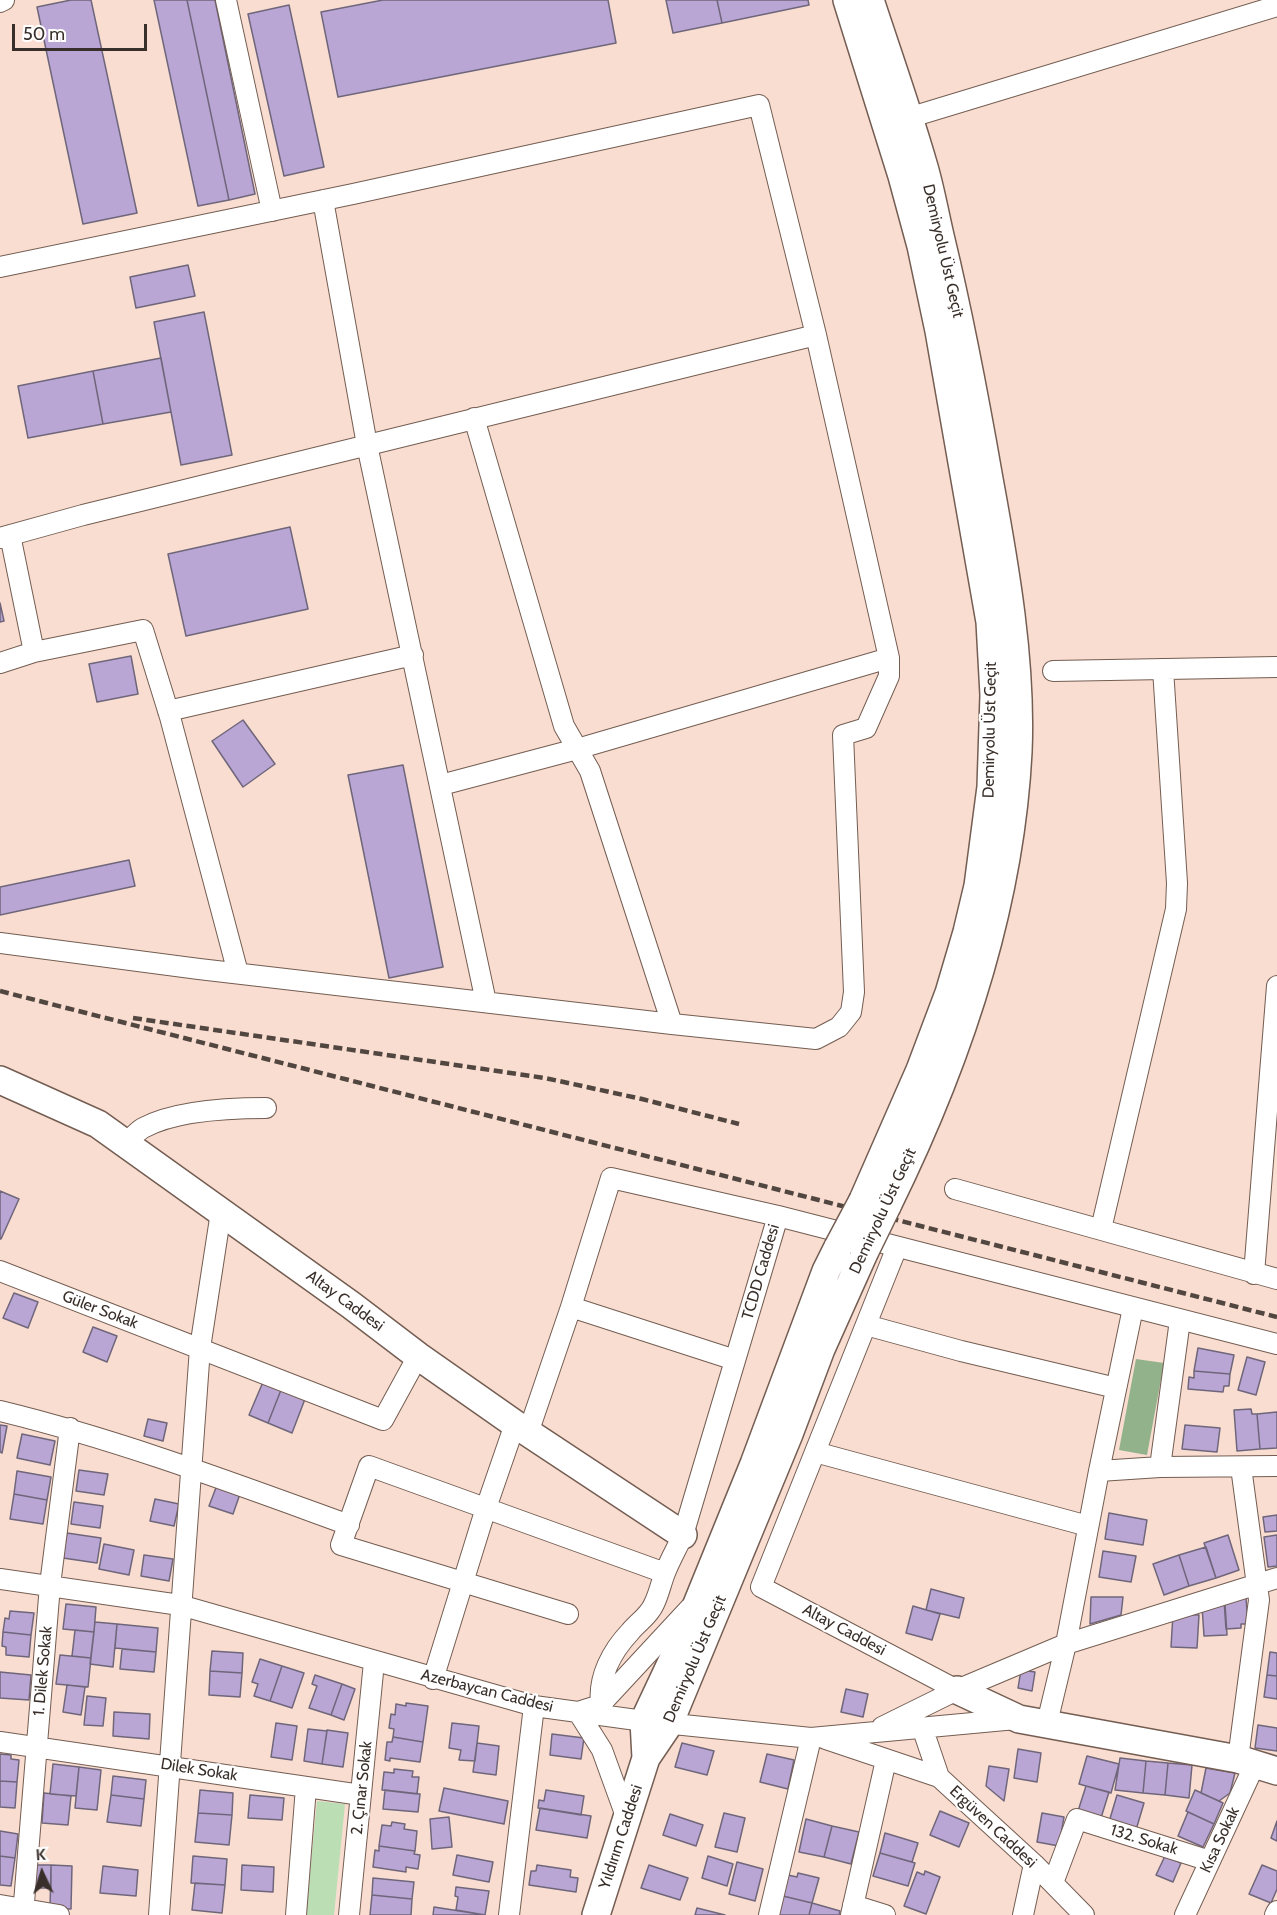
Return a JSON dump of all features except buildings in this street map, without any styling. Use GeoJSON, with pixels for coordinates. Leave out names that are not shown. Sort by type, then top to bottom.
{"type":"FeatureCollection","features":[{"type":"Feature","properties":{"kind":"main road","name":"Demiryolu Üst Geçit"},"geometry":{"type":"LineString","coordinates":[[847,0],[902,176],[921,246],[941,342],[990,622],[994,695],[991,788],[978,886],[949,993],[875,1203]]}},
{"type":"Feature","properties":{"kind":"main road","name":"Demiryolu Üst Geçit"},"geometry":{"type":"LineString","coordinates":[[657,1722],[789,1434],[821,1349],[851,1250],[945,1075],[973,998],[996,907],[1011,825],[1018,750],[1013,635],[998,525],[973,387],[924,168],[870,0]]}},
{"type":"Feature","properties":{"kind":"main road","name":"Altay Caddesi"},"geometry":{"type":"LineString","coordinates":[[0,1080],[98,1124],[351,1305],[418,1356],[522,1429],[683,1535]]}},
{"type":"Feature","properties":{"kind":"main road","name":"Demiryolu Üst Geçit"},"geometry":{"type":"LineString","coordinates":[[646,1758],[684,1636],[754,1464],[826,1270],[851,1250]]}},
{"type":"Feature","properties":{"kind":"main road","name":"Altay Caddesi"},"geometry":{"type":"LineString","coordinates":[[957,1690],[1019,1719],[1257,1765]]}},
{"type":"Feature","properties":{"kind":"main road","name":"Yıldırım Caddesi"},"geometry":{"type":"LineString","coordinates":[[596,1915],[646,1758]]}},
{"type":"Feature","properties":{"kind":"street"},"geometry":{"type":"LineString","coordinates":[[0,2],[4,0]]}},
{"type":"Feature","properties":{"kind":"street"},"geometry":{"type":"LineString","coordinates":[[226,0],[272,211]]}},
{"type":"Feature","properties":{"kind":"street"},"geometry":{"type":"LineString","coordinates":[[908,118],[1277,6]]}},
{"type":"Feature","properties":{"kind":"street"},"geometry":{"type":"LineString","coordinates":[[0,267],[272,211],[759,105],[816,335],[889,658],[889,676],[866,728],[843,735],[854,992],[851,1012],[839,1027],[816,1039],[238,973],[0,943]]}},
{"type":"Feature","properties":{"kind":"street"},"geometry":{"type":"LineString","coordinates":[[323,200],[367,445],[486,1002]]}},
{"type":"Feature","properties":{"kind":"street"},"geometry":{"type":"LineString","coordinates":[[34,652],[5,537],[83,515],[816,335]]}},
{"type":"Feature","properties":{"kind":"street"},"geometry":{"type":"LineString","coordinates":[[474,418],[564,726],[590,771],[672,1024]]}},
{"type":"Feature","properties":{"kind":"street"},"geometry":{"type":"LineString","coordinates":[[0,663],[34,652],[142,630],[168,711],[238,973]]}},
{"type":"Feature","properties":{"kind":"street"},"geometry":{"type":"LineString","coordinates":[[168,711],[413,655]]}},
{"type":"Feature","properties":{"kind":"street"},"geometry":{"type":"LineString","coordinates":[[441,785],[889,658]]}},
{"type":"Feature","properties":{"kind":"street"},"geometry":{"type":"LineString","coordinates":[[1053,671],[1277,668]]}},
{"type":"Feature","properties":{"kind":"street"},"geometry":{"type":"LineString","coordinates":[[1101,1229],[1176,909],[1177,883],[1163,669]]}},
{"type":"Feature","properties":{"kind":"street"},"geometry":{"type":"LineString","coordinates":[[1254,1274],[1267,1227],[1277,986]]}},
{"type":"Feature","properties":{"kind":"street"},"geometry":{"type":"LineString","coordinates":[[126,1144],[141,1129],[194,1113],[266,1108]]}},
{"type":"Feature","properties":{"kind":"street"},"geometry":{"type":"LineString","coordinates":[[433,1678],[486,1508],[522,1429],[571,1307],[611,1178],[778,1216]]}},
{"type":"Feature","properties":{"kind":"street"},"geometry":{"type":"LineString","coordinates":[[955,1189],[1277,1279]]}},
{"type":"Feature","properties":{"kind":"street"},"geometry":{"type":"LineString","coordinates":[[159,1915],[200,1348],[221,1212]]}},
{"type":"Feature","properties":{"kind":"street","name":"TCDD Caddesi"},"geometry":{"type":"LineString","coordinates":[[601,1703],[600,1688],[604,1674],[630,1631],[642,1621],[654,1605],[664,1573],[683,1535],[778,1216],[1277,1344]]}},
{"type":"Feature","properties":{"kind":"street","name":"Altay Caddesi"},"geometry":{"type":"LineString","coordinates":[[897,1247],[761,1587],[957,1690]]}},
{"type":"Feature","properties":{"kind":"street","name":"Güler Sokak"},"geometry":{"type":"LineString","coordinates":[[0,1271],[383,1420],[418,1356]]}},
{"type":"Feature","properties":{"kind":"street"},"geometry":{"type":"LineString","coordinates":[[571,1307],[735,1360]]}},
{"type":"Feature","properties":{"kind":"street"},"geometry":{"type":"LineString","coordinates":[[1047,1723],[1066,1644],[1133,1308]]}},
{"type":"Feature","properties":{"kind":"street"},"geometry":{"type":"LineString","coordinates":[[1160,1467],[1180,1320]]}},
{"type":"Feature","properties":{"kind":"street"},"geometry":{"type":"LineString","coordinates":[[866,1325],[961,1351],[1116,1388]]}},
{"type":"Feature","properties":{"kind":"street"},"geometry":{"type":"LineString","coordinates":[[0,1411],[70,1428],[191,1468],[349,1525]]}},
{"type":"Feature","properties":{"kind":"street","name":"1. Dilek Sokak"},"geometry":{"type":"LineString","coordinates":[[23,1912],[50,1586],[70,1428]]}},
{"type":"Feature","properties":{"kind":"street"},"geometry":{"type":"LineString","coordinates":[[815,1452],[1088,1526]]}},
{"type":"Feature","properties":{"kind":"street"},"geometry":{"type":"LineString","coordinates":[[567,1614],[341,1545],[369,1466],[664,1573]]}},
{"type":"Feature","properties":{"kind":"street"},"geometry":{"type":"LineString","coordinates":[[1099,1471],[1160,1467],[1277,1466]]}},
{"type":"Feature","properties":{"kind":"street","name":"Kısa Sokak"},"geometry":{"type":"LineString","coordinates":[[1185,1915],[1257,1765],[1259,1600],[1241,1467]]}},
{"type":"Feature","properties":{"kind":"street"},"geometry":{"type":"LineString","coordinates":[[870,1732],[957,1690],[1066,1644],[1277,1578]]}},
{"type":"Feature","properties":{"kind":"street","name":"Azerbaycan Caddesi"},"geometry":{"type":"LineString","coordinates":[[0,1579],[180,1605],[534,1706],[657,1722],[816,1738],[1019,1719]]}},
{"type":"Feature","properties":{"kind":"street"},"geometry":{"type":"LineString","coordinates":[[627,1819],[602,1750],[578,1712],[601,1703],[684,1615],[704,1586]]}},
{"type":"Feature","properties":{"kind":"street","name":"2. Çınar Sokak"},"geometry":{"type":"LineString","coordinates":[[349,1915],[374,1662]]}},
{"type":"Feature","properties":{"kind":"street"},"geometry":{"type":"LineString","coordinates":[[509,1915],[534,1706]]}},
{"type":"Feature","properties":{"kind":"street","name":"Ergüven Caddesi"},"geometry":{"type":"LineString","coordinates":[[922,1727],[939,1777],[1034,1864],[1084,1915]]}},
{"type":"Feature","properties":{"kind":"street"},"geometry":{"type":"LineString","coordinates":[[769,1915],[816,1738],[939,1777]]}},
{"type":"Feature","properties":{"kind":"street","name":"Dilek Sokak"},"geometry":{"type":"LineString","coordinates":[[0,1742],[361,1795]]}},
{"type":"Feature","properties":{"kind":"street"},"geometry":{"type":"LineString","coordinates":[[885,1915],[852,1910],[886,1760]]}},
{"type":"Feature","properties":{"kind":"street"},"geometry":{"type":"LineString","coordinates":[[296,1915],[306,1787]]}},
{"type":"Feature","properties":{"kind":"street","name":"132. Sokak"},"geometry":{"type":"LineString","coordinates":[[1053,1883],[1077,1820],[1210,1861]]}},
{"type":"Feature","properties":{"kind":"street"},"geometry":{"type":"LineString","coordinates":[[1023,1915],[1034,1864]]}},
{"type":"Feature","properties":{"kind":"street"},"geometry":{"type":"LineString","coordinates":[[0,1905],[23,1912],[59,1915]]}},
{"type":"Feature","properties":{"kind":"street"},"geometry":{"type":"LineString","coordinates":[[1275,1915],[1277,1911]]}},
{"type":"Feature","properties":{"kind":"green space"},"geometry":{"type":"Polygon","coordinates":[[[1136,1359],[1164,1363],[1147,1455],[1119,1450],[1136,1359]]]}},
{"type":"Feature","properties":{"kind":"green space"},"geometry":{"type":"Polygon","coordinates":[[[317,1801],[345,1804],[334,1915],[306,1915],[317,1801]]]}},
{"type":"Feature","properties":{"kind":"railway"},"geometry":{"type":"LineString","coordinates":[[0,991],[1277,1317]]}},
{"type":"Feature","properties":{"kind":"railway"},"geometry":{"type":"LineString","coordinates":[[133,1018],[545,1078],[642,1099],[739,1124]]}}]}
